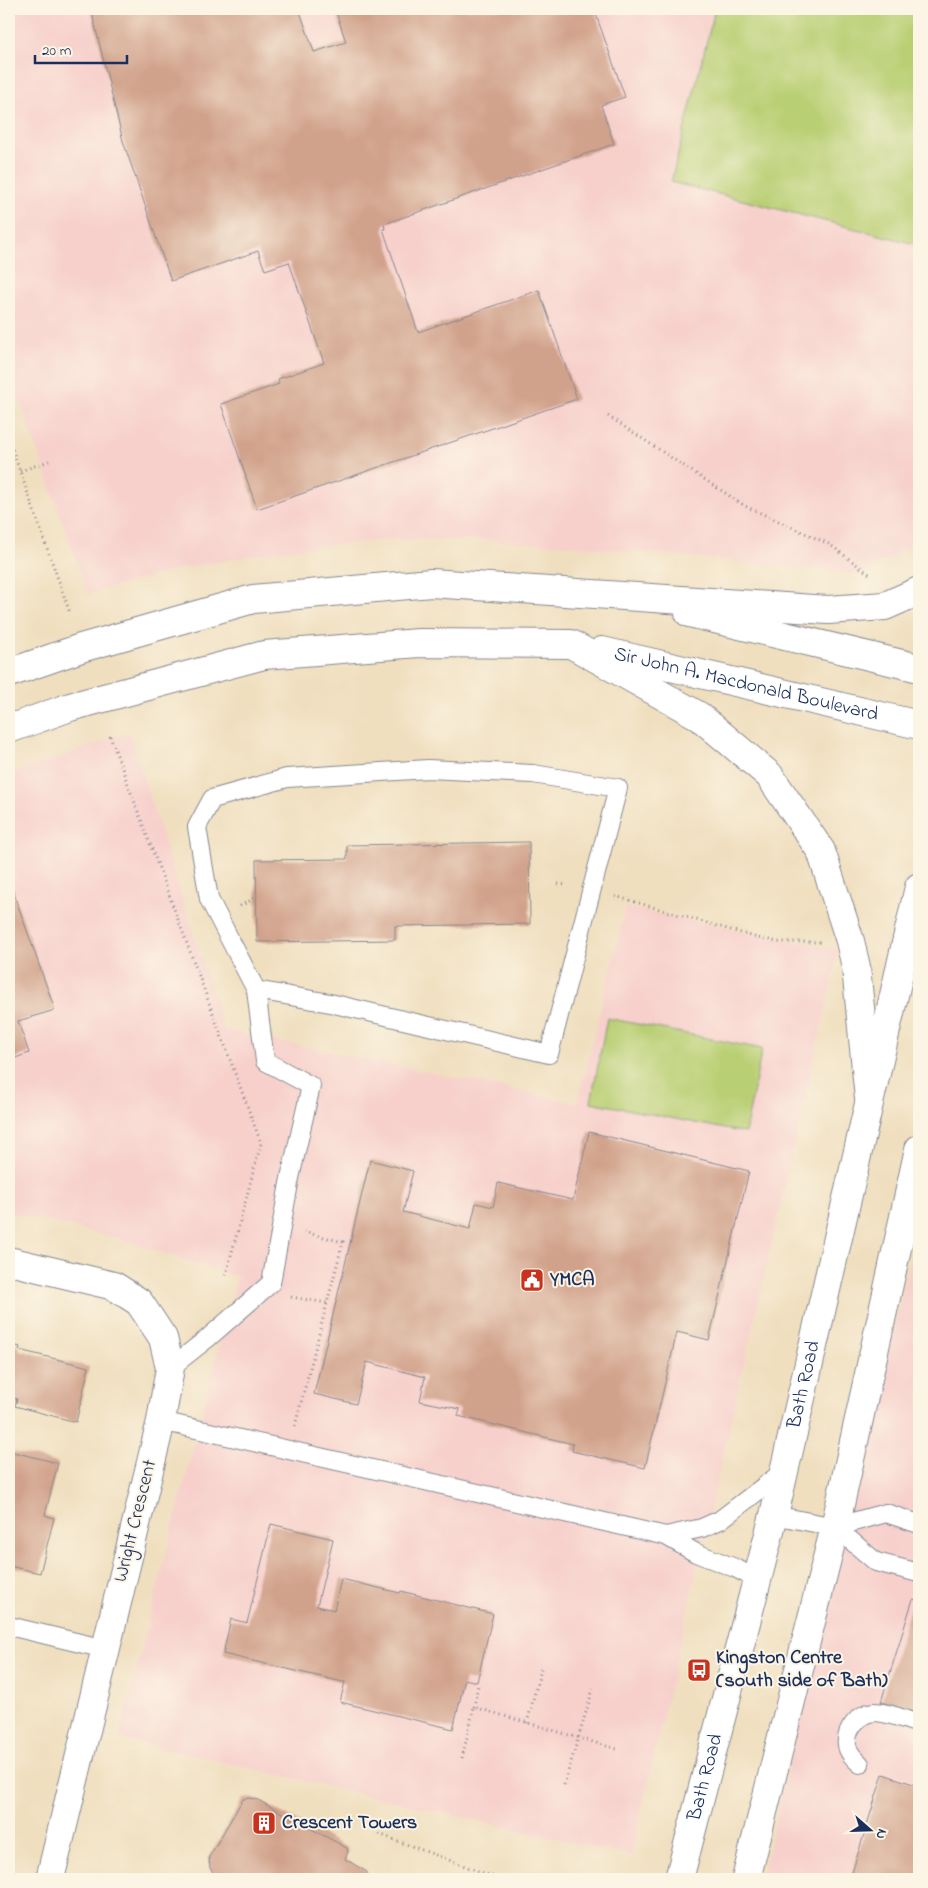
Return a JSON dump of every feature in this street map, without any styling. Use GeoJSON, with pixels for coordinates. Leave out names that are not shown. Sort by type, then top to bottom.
{"type":"FeatureCollection","features":[{"type":"Feature","properties":{"kind":"main road"},"geometry":{"type":"LineString","coordinates":[[9,673],[81,648],[253,599],[431,583],[828,610],[885,606],[919,591]]}},
{"type":"Feature","properties":{"kind":"main road"},"geometry":{"type":"LineString","coordinates":[[612,595],[919,668]]}},
{"type":"Feature","properties":{"kind":"main road","name":"Sir John A. Macdonald Boulevard"},"geometry":{"type":"LineString","coordinates":[[9,729],[70,707],[264,655],[420,643],[571,644],[919,725]]}},
{"type":"Feature","properties":{"kind":"main road"},"geometry":{"type":"LineString","coordinates":[[571,644],[699,716],[769,775],[821,850],[850,941],[856,967],[869,1098]]}},
{"type":"Feature","properties":{"kind":"main road","name":"Bath Road"},"geometry":{"type":"LineString","coordinates":[[680,1879],[774,1515],[919,887]]}},
{"type":"Feature","properties":{"kind":"main road"},"geometry":{"type":"LineString","coordinates":[[746,1879],[835,1527],[919,1148]]}},
{"type":"Feature","properties":{"kind":"main road","name":"Wright Crescent"},"geometry":{"type":"LineString","coordinates":[[9,1261],[114,1286],[139,1302],[163,1338],[170,1368],[161,1421],[50,1879]]}},
{"type":"Feature","properties":{"kind":"lane"},"geometry":{"type":"LineString","coordinates":[[170,1368],[208,1338],[271,1283],[290,1178],[311,1086],[265,1061],[256,990],[209,899],[196,827],[212,799],[287,778],[428,769],[533,774],[618,788],[548,1054],[330,1003],[256,990]]}},
{"type":"Feature","properties":{"kind":"lane"},"geometry":{"type":"LineString","coordinates":[[161,1421],[666,1536],[696,1553],[757,1579]]}},
{"type":"Feature","properties":{"kind":"lane"},"geometry":{"type":"LineString","coordinates":[[666,1536],[702,1528],[720,1520],[784,1471]]}},
{"type":"Feature","properties":{"kind":"lane"},"geometry":{"type":"LineString","coordinates":[[774,1515],[835,1527],[886,1513],[919,1524]]}},
{"type":"Feature","properties":{"kind":"lane"},"geometry":{"type":"LineString","coordinates":[[835,1527],[876,1562],[919,1574]]}},
{"type":"Feature","properties":{"kind":"lane"},"geometry":{"type":"LineString","coordinates":[[9,1626],[105,1649]]}},
{"type":"Feature","properties":{"kind":"lane"},"geometry":{"type":"LineString","coordinates":[[860,1764],[851,1755],[847,1745],[849,1732],[856,1720],[864,1713],[886,1714],[919,1724]]}},
{"type":"Feature","properties":{"kind":"path"},"geometry":{"type":"LineString","coordinates":[[608,416],[745,506],[829,544],[872,576]]}},
{"type":"Feature","properties":{"kind":"path"},"geometry":{"type":"LineString","coordinates":[[9,440],[70,613]]}},
{"type":"Feature","properties":{"kind":"path"},"geometry":{"type":"LineString","coordinates":[[20,471],[49,461]]}},
{"type":"Feature","properties":{"kind":"path"},"geometry":{"type":"LineString","coordinates":[[110,736],[261,1143],[224,1278]]}},
{"type":"Feature","properties":{"kind":"path"},"geometry":{"type":"LineString","coordinates":[[558,884],[592,890],[758,938],[779,942],[825,942]]}},
{"type":"Feature","properties":{"kind":"path"},"geometry":{"type":"LineString","coordinates":[[281,1226],[343,1242],[289,1449]]}},
{"type":"Feature","properties":{"kind":"path"},"geometry":{"type":"LineString","coordinates":[[260,1292],[327,1303]]}},
{"type":"Feature","properties":{"kind":"path"},"geometry":{"type":"LineString","coordinates":[[527,1723],[542,1669]]}},
{"type":"Feature","properties":{"kind":"path"},"geometry":{"type":"LineString","coordinates":[[462,1758],[478,1686]]}},
{"type":"Feature","properties":{"kind":"path"},"geometry":{"type":"LineString","coordinates":[[564,1785],[593,1688]]}},
{"type":"Feature","properties":{"kind":"path"},"geometry":{"type":"LineString","coordinates":[[474,1707],[620,1750]]}},
{"type":"Feature","properties":{"kind":"path"},"geometry":{"type":"LineString","coordinates":[[379,1834],[500,1879]]}},
{"type":"Feature","properties":{"kind":"shaded area"},"geometry":{"type":"Polygon","coordinates":[[[9,9],[919,9],[919,538],[904,550],[860,574],[590,547],[489,540],[384,540],[278,551],[184,568],[88,594],[9,370],[9,9]]]}},
{"type":"Feature","properties":{"kind":"shaded area"},"geometry":{"type":"Polygon","coordinates":[[[129,732],[224,1030],[577,1103],[626,907],[839,950],[631,1856],[119,1738],[237,1277],[112,1237],[9,1212],[9,775],[129,732]]]}},
{"type":"Feature","properties":{"kind":"shaded area"},"geometry":{"type":"Polygon","coordinates":[[[919,1224],[919,1879],[761,1879],[919,1224]]]}},
{"type":"Feature","properties":{"kind":"green space"},"geometry":{"type":"Polygon","coordinates":[[[715,9],[919,9],[919,245],[671,182],[715,9]]]}},
{"type":"Feature","properties":{"kind":"green space"},"geometry":{"type":"Polygon","coordinates":[[[607,1018],[762,1049],[745,1133],[591,1102],[607,1018]]]}},
{"type":"Feature","properties":{"kind":"building"},"geometry":{"type":"Polygon","coordinates":[[[91,9],[299,9],[314,52],[346,42],[335,9],[594,9],[625,97],[601,105],[614,144],[384,224],[385,229],[383,229],[418,332],[539,290],[577,399],[257,509],[221,404],[279,384],[278,379],[324,363],[289,262],[265,270],[258,251],[171,281],[123,141],[91,9]]]}},
{"type":"Feature","properties":{"kind":"building"},"geometry":{"type":"Polygon","coordinates":[[[529,842],[530,924],[395,926],[395,940],[257,942],[256,860],[347,859],[347,845],[529,842]]]}},
{"type":"Feature","properties":{"kind":"building"},"geometry":{"type":"Polygon","coordinates":[[[9,880],[55,1010],[18,1021],[29,1053],[10,1060],[9,880]]]}},
{"type":"Feature","properties":{"kind":"building","name":"YMCA"},"geometry":{"type":"Polygon","coordinates":[[[589,1132],[749,1171],[709,1340],[677,1332],[645,1468],[572,1451],[573,1444],[458,1416],[460,1409],[420,1401],[425,1377],[367,1362],[356,1404],[314,1394],[370,1160],[413,1171],[403,1212],[470,1229],[476,1203],[493,1207],[498,1183],[573,1200],[589,1132]]]}},
{"type":"Feature","properties":{"kind":"building"},"geometry":{"type":"Polygon","coordinates":[[[9,1344],[20,1347],[19,1350],[89,1367],[76,1422],[15,1406],[17,1399],[9,1396],[9,1344]]]}},
{"type":"Feature","properties":{"kind":"building"},"geometry":{"type":"Polygon","coordinates":[[[9,1451],[58,1463],[45,1515],[54,1518],[40,1573],[9,1566],[9,1451]]]}},
{"type":"Feature","properties":{"kind":"building"},"geometry":{"type":"Polygon","coordinates":[[[271,1524],[333,1539],[317,1606],[334,1610],[341,1579],[400,1593],[401,1591],[493,1614],[477,1682],[465,1679],[453,1729],[340,1702],[345,1682],[223,1654],[231,1619],[247,1623],[271,1524]]]}},
{"type":"Feature","properties":{"kind":"building"},"geometry":{"type":"Polygon","coordinates":[[[913,1599],[919,1601],[919,1714],[881,1702],[913,1599]]]}},
{"type":"Feature","properties":{"kind":"building"},"geometry":{"type":"Polygon","coordinates":[[[883,1774],[919,1786],[919,1879],[850,1879],[883,1774]]]}},
{"type":"Feature","properties":{"kind":"building","name":"Crescent Towers"},"geometry":{"type":"Polygon","coordinates":[[[243,1799],[258,1800],[347,1848],[348,1852],[345,1859],[367,1872],[367,1879],[225,1879],[214,1874],[210,1868],[209,1857],[243,1799]]]}},
{"type":"Feature","properties":{"kind":"place","name":"YMCA"},"geometry":{"type":"Point","coordinates":[532,1280]}},
{"type":"Feature","properties":{"kind":"place","name":"Kingston Centre (south side of Bath)"},"geometry":{"type":"Point","coordinates":[699,1670]}},
{"type":"Feature","properties":{"kind":"place","name":"Crescent Towers"},"geometry":{"type":"Point","coordinates":[264,1823]}}]}
